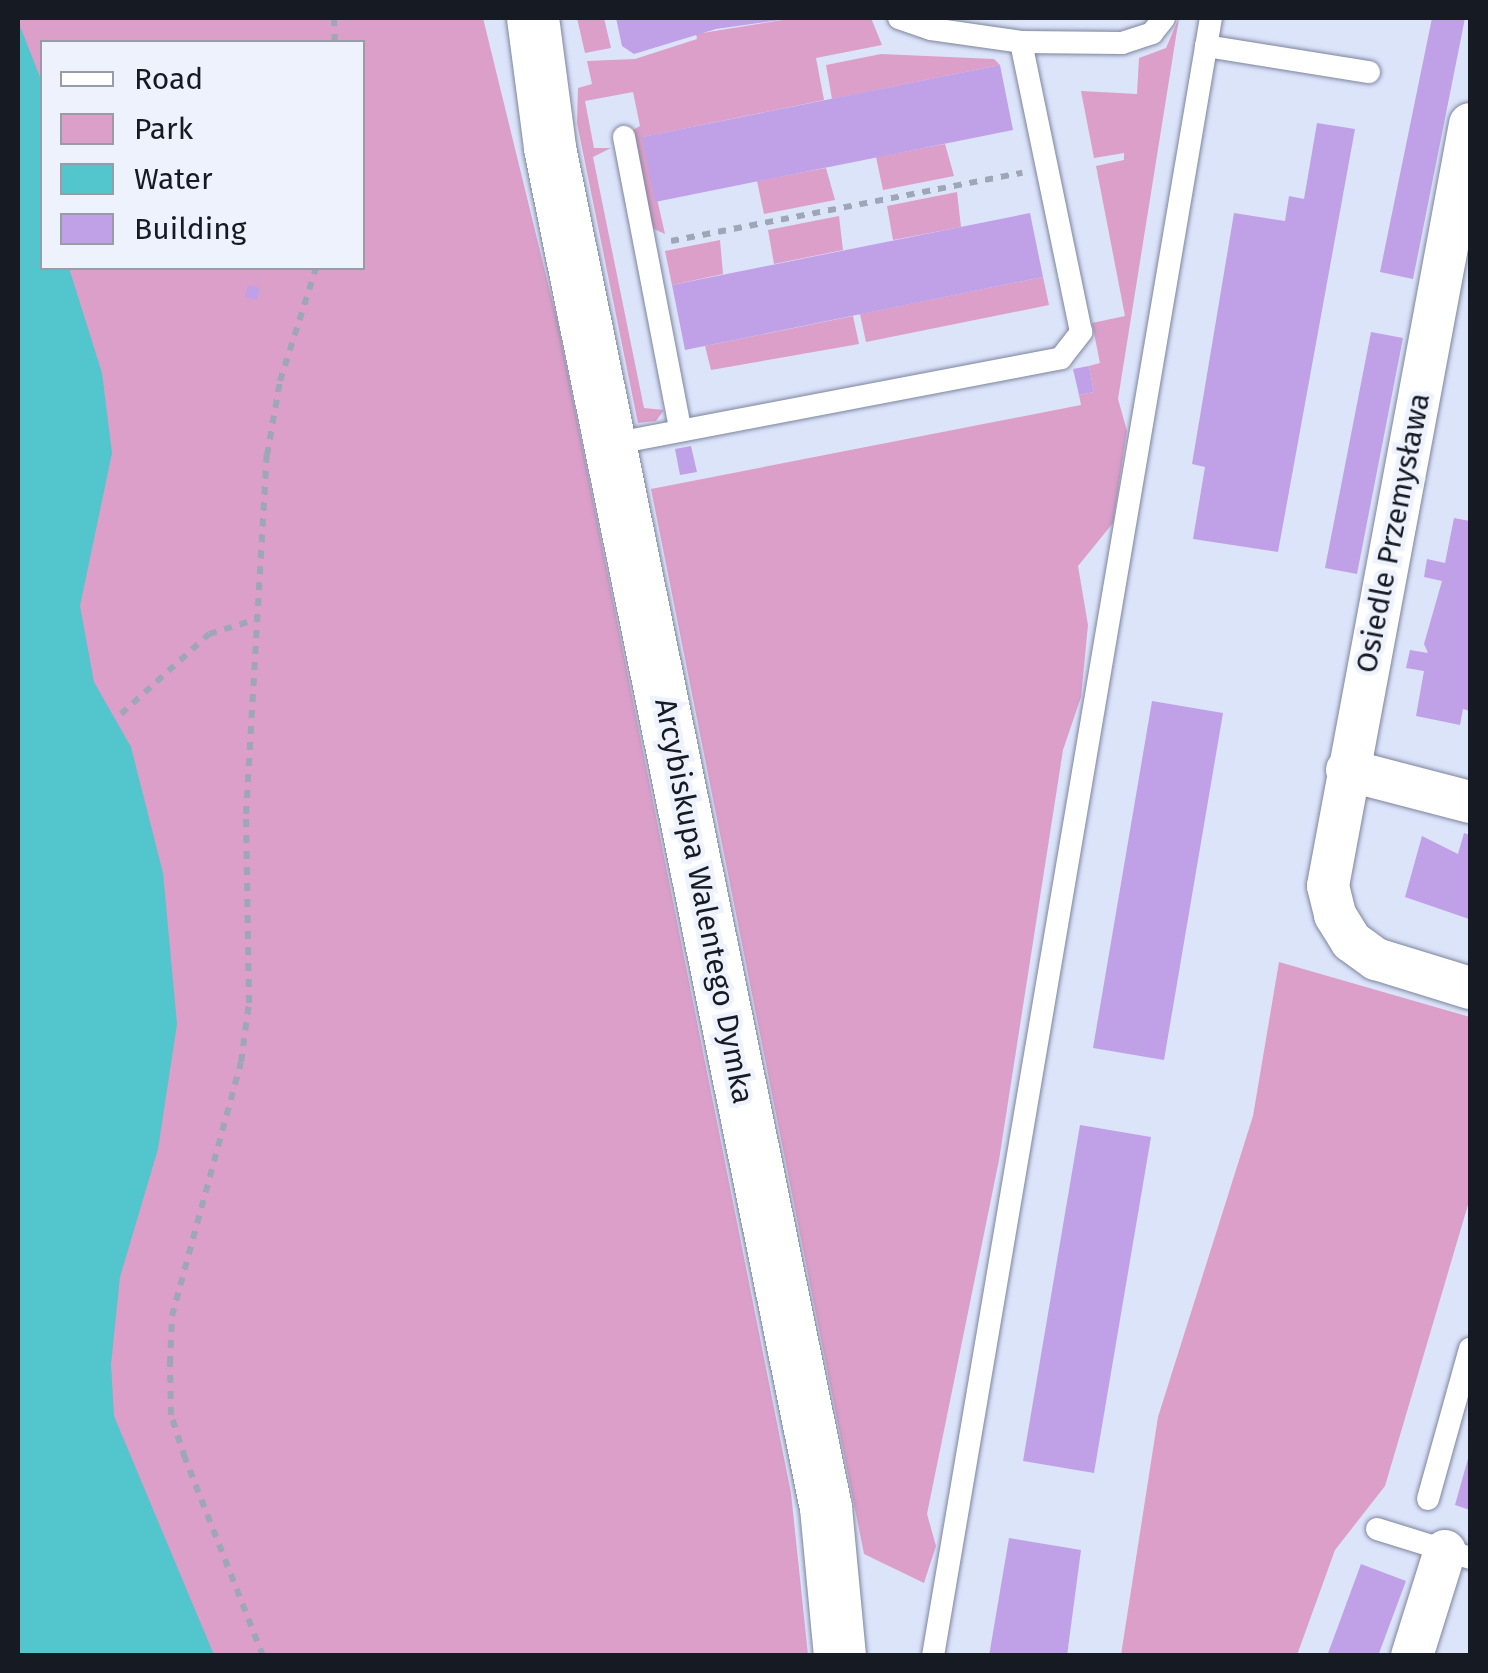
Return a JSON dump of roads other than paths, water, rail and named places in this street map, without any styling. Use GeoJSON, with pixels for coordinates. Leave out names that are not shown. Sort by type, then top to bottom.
{"type":"FeatureCollection","features":[{"type":"Feature","properties":{"kind":"street","name":"Arcybiskupa Walentego Dymka"},"geometry":{"type":"LineString","coordinates":[[506,18],[550,148]]}},
{"type":"Feature","properties":{"kind":"street","name":"Arcybiskupa Walentego Dymka"},"geometry":{"type":"LineString","coordinates":[[533,18],[550,148],[826,1508],[840,1656]]}},
{"type":"Feature","properties":{"kind":"street","name":"Osiedle Przemysława"},"geometry":{"type":"LineString","coordinates":[[1470,124],[1454,300],[1347,770],[1328,886],[1335,915],[1351,941],[1376,960],[1470,988]]}},
{"type":"Feature","properties":{"kind":"street"},"geometry":{"type":"LineString","coordinates":[[1347,770],[1470,802]]}},
{"type":"Feature","properties":{"kind":"street"},"geometry":{"type":"LineString","coordinates":[[1412,1656],[1458,1554]]}},
{"type":"Feature","properties":{"kind":"lane"},"geometry":{"type":"LineString","coordinates":[[898,18],[931,30],[1021,42],[1122,43],[1152,34],[1164,18]]}},
{"type":"Feature","properties":{"kind":"lane"},"geometry":{"type":"LineString","coordinates":[[933,1656],[1210,18]]}},
{"type":"Feature","properties":{"kind":"lane"},"geometry":{"type":"LineString","coordinates":[[612,444],[1061,358],[1081,332],[1021,42]]}},
{"type":"Feature","properties":{"kind":"lane"},"geometry":{"type":"LineString","coordinates":[[1206,46],[1369,72]]}},
{"type":"Feature","properties":{"kind":"lane"},"geometry":{"type":"LineString","coordinates":[[624,137],[680,430]]}},
{"type":"Feature","properties":{"kind":"lane"},"geometry":{"type":"LineString","coordinates":[[1428,1499],[1470,1349]]}},
{"type":"Feature","properties":{"kind":"lane"},"geometry":{"type":"LineString","coordinates":[[1377,1529],[1458,1554]]}},
{"type":"Feature","properties":{"kind":"water"},"geometry":{"type":"Polygon","coordinates":[[[18,21],[40,77],[40,270],[70,270],[102,373],[112,453],[80,606],[94,682],[131,747],[163,873],[177,1024],[158,1149],[120,1277],[111,1364],[114,1416],[214,1655],[18,1655],[18,21]]]}}]}
